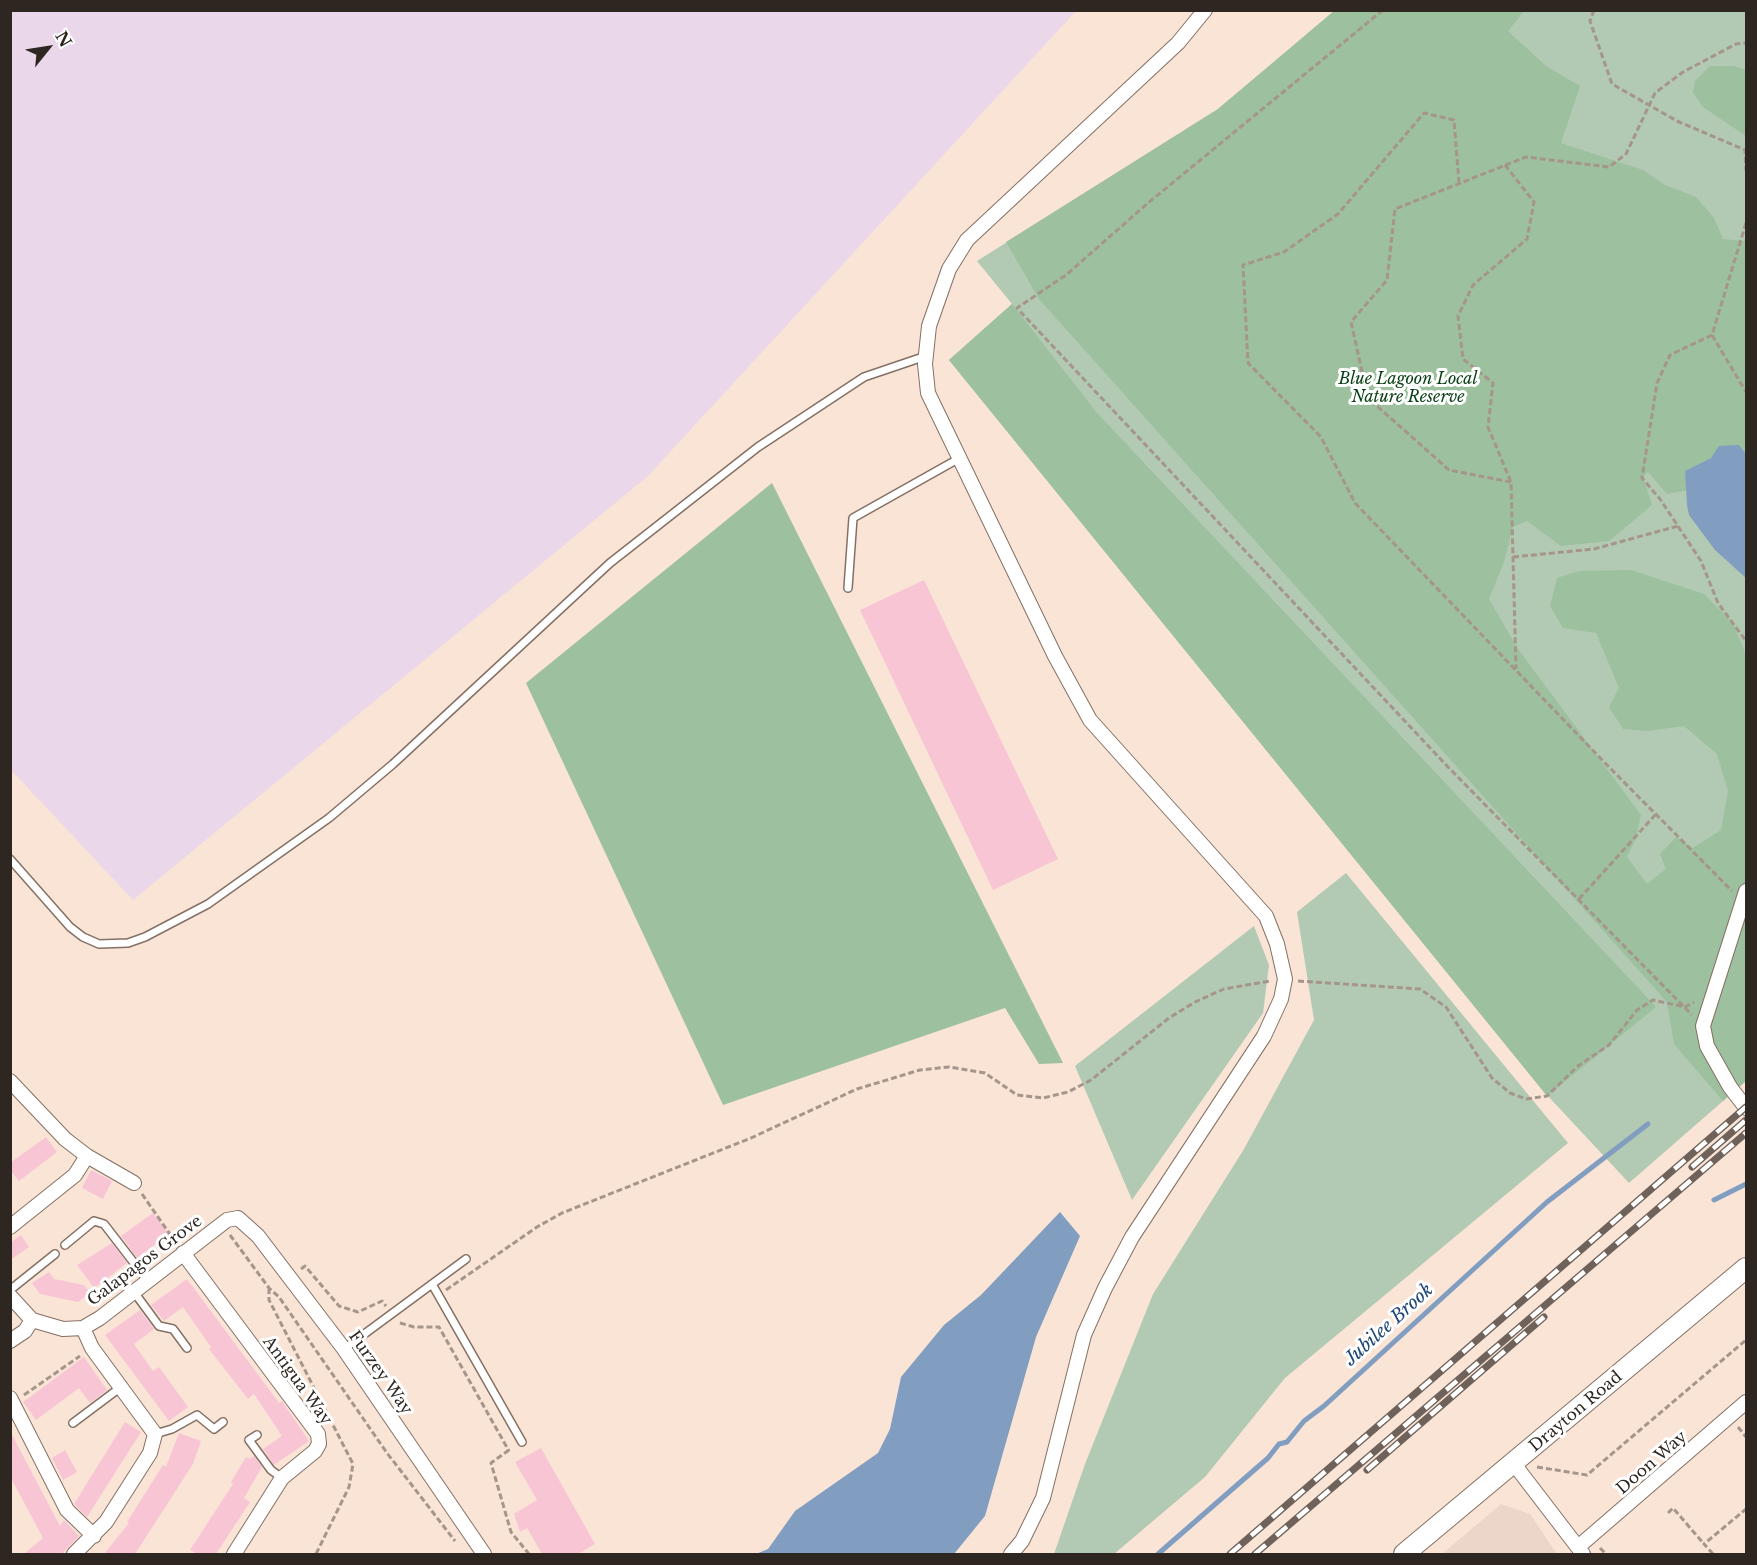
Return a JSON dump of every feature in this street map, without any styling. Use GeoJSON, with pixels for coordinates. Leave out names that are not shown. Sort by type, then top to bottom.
{"type":"FeatureCollection","features":[{"type":"Feature","properties":{"kind":"street"},"geometry":{"type":"LineString","coordinates":[[1011,1554],[1022,1541],[1043,1498],[1084,1335],[1105,1288],[1132,1237],[1264,1036],[1281,999],[1285,980],[1277,944],[1266,916],[1090,720],[1055,656],[928,393],[926,356],[929,326],[949,268],[967,240],[1178,43],[1204,10]]}},
{"type":"Feature","properties":{"kind":"street"},"geometry":{"type":"LineString","coordinates":[[1744,895],[1703,1026],[1707,1046],[1730,1087],[1746,1108]]}},
{"type":"Feature","properties":{"kind":"street"},"geometry":{"type":"LineString","coordinates":[[10,1081],[65,1139],[87,1156],[134,1183]]}},
{"type":"Feature","properties":{"kind":"street"},"geometry":{"type":"LineString","coordinates":[[10,1227],[75,1175],[87,1156]]}},
{"type":"Feature","properties":{"kind":"street","name":"Galapagos Grove"},"geometry":{"type":"LineString","coordinates":[[32,1320],[48,1326],[83,1328],[222,1224],[238,1218]]}},
{"type":"Feature","properties":{"kind":"street","name":"Furzey Way"},"geometry":{"type":"LineString","coordinates":[[238,1218],[258,1236],[344,1349],[484,1554]]}},
{"type":"Feature","properties":{"kind":"street","name":"Antigua Way"},"geometry":{"type":"LineString","coordinates":[[183,1253],[318,1434],[319,1444],[315,1451],[282,1478],[234,1554]]}},
{"type":"Feature","properties":{"kind":"street","name":"Drayton Road"},"geometry":{"type":"LineString","coordinates":[[1404,1554],[1746,1268]]}},
{"type":"Feature","properties":{"kind":"street"},"geometry":{"type":"LineString","coordinates":[[10,1296],[32,1320],[25,1331],[10,1341]]}},
{"type":"Feature","properties":{"kind":"street"},"geometry":{"type":"LineString","coordinates":[[74,1554],[94,1536],[150,1453],[155,1434],[92,1348],[83,1328]]}},
{"type":"Feature","properties":{"kind":"street"},"geometry":{"type":"LineString","coordinates":[[12,1400],[67,1510],[94,1536]]}},
{"type":"Feature","properties":{"kind":"street","name":"Doon Way"},"geometry":{"type":"LineString","coordinates":[[1580,1551],[1746,1402]]}},
{"type":"Feature","properties":{"kind":"street"},"geometry":{"type":"LineString","coordinates":[[1514,1464],[1580,1551]]}},
{"type":"Feature","properties":{"kind":"lane"},"geometry":{"type":"LineString","coordinates":[[10,860],[70,927],[83,937],[99,944],[128,943],[145,937],[208,904],[329,818],[393,764],[610,563],[723,473],[804,415],[864,377],[926,356]]}},
{"type":"Feature","properties":{"kind":"lane"},"geometry":{"type":"LineString","coordinates":[[848,588],[854,518],[958,459]]}},
{"type":"Feature","properties":{"kind":"lane"},"geometry":{"type":"LineString","coordinates":[[65,1245],[94,1221],[104,1224],[148,1281]]}},
{"type":"Feature","properties":{"kind":"lane"},"geometry":{"type":"LineString","coordinates":[[10,1290],[55,1254]]}},
{"type":"Feature","properties":{"kind":"lane"},"geometry":{"type":"LineString","coordinates":[[344,1349],[465,1259]]}},
{"type":"Feature","properties":{"kind":"lane"},"geometry":{"type":"LineString","coordinates":[[432,1284],[522,1442]]}},
{"type":"Feature","properties":{"kind":"lane"},"geometry":{"type":"LineString","coordinates":[[134,1292],[159,1326],[173,1329],[188,1348]]}},
{"type":"Feature","properties":{"kind":"lane"},"geometry":{"type":"LineString","coordinates":[[73,1423],[121,1387]]}},
{"type":"Feature","properties":{"kind":"lane"},"geometry":{"type":"LineString","coordinates":[[155,1434],[172,1429],[197,1415],[214,1429],[223,1422]]}},
{"type":"Feature","properties":{"kind":"lane"},"geometry":{"type":"LineString","coordinates":[[257,1435],[249,1440],[271,1470],[282,1478]]}},
{"type":"Feature","properties":{"kind":"path"},"geometry":{"type":"LineString","coordinates":[[1383,10],[1148,204],[1066,275],[1017,308],[1448,767],[1703,1026]]}},
{"type":"Feature","properties":{"kind":"path"},"geometry":{"type":"LineString","coordinates":[[1594,10],[1590,21],[1612,84],[1677,121],[1746,150],[1746,171]]}},
{"type":"Feature","properties":{"kind":"path"},"geometry":{"type":"LineString","coordinates":[[1511,482],[1449,470],[1368,398],[1351,322],[1387,280],[1395,209],[1526,157],[1609,167],[1626,154],[1651,106],[1655,93],[1683,72],[1736,44],[1746,43]]}},
{"type":"Feature","properties":{"kind":"path"},"geometry":{"type":"LineString","coordinates":[[1459,183],[1454,120],[1424,113],[1338,214],[1284,252],[1243,265],[1248,363],[1322,437],[1355,502],[1656,814],[1744,895]]}},
{"type":"Feature","properties":{"kind":"path"},"geometry":{"type":"LineString","coordinates":[[1505,165],[1534,202],[1527,239],[1473,285],[1458,316],[1463,359],[1493,383],[1488,427],[1511,482],[1516,670]]}},
{"type":"Feature","properties":{"kind":"path"},"geometry":{"type":"LineString","coordinates":[[1746,223],[1712,335],[1670,355],[1657,383],[1642,478],[1701,561],[1719,603],[1746,641]]}},
{"type":"Feature","properties":{"kind":"path"},"geometry":{"type":"LineString","coordinates":[[1712,335],[1746,392]]}},
{"type":"Feature","properties":{"kind":"path"},"geometry":{"type":"LineString","coordinates":[[1513,557],[1594,549],[1678,526]]}},
{"type":"Feature","properties":{"kind":"path"},"geometry":{"type":"LineString","coordinates":[[1579,899],[1656,814]]}},
{"type":"Feature","properties":{"kind":"path"},"geometry":{"type":"LineString","coordinates":[[439,1295],[537,1227],[562,1213],[643,1183],[887,1079],[920,1071],[968,1068],[986,1073],[1017,1095],[1043,1098],[1068,1092],[1082,1086],[1169,1018],[1194,1002],[1224,989],[1255,982],[1285,980],[1420,989],[1446,1007],[1492,1078],[1510,1093],[1526,1099],[1547,1095],[1554,1090],[1578,1066],[1609,1045],[1637,1010],[1653,1000],[1685,1007]]}},
{"type":"Feature","properties":{"kind":"path"},"geometry":{"type":"LineString","coordinates":[[134,1183],[183,1253]]}},
{"type":"Feature","properties":{"kind":"path"},"geometry":{"type":"LineString","coordinates":[[222,1224],[269,1288],[279,1297],[387,1453],[459,1545]]}},
{"type":"Feature","properties":{"kind":"path"},"geometry":{"type":"LineString","coordinates":[[279,1297],[292,1288],[292,1275],[305,1266],[339,1306],[358,1312],[382,1301],[392,1314]]}},
{"type":"Feature","properties":{"kind":"path"},"geometry":{"type":"LineString","coordinates":[[408,1315],[398,1322],[414,1327],[439,1327],[509,1450]]}},
{"type":"Feature","properties":{"kind":"path"},"geometry":{"type":"LineString","coordinates":[[1514,1464],[1587,1475],[1746,1340]]}},
{"type":"Feature","properties":{"kind":"path"},"geometry":{"type":"LineString","coordinates":[[12,1400],[92,1348]]}},
{"type":"Feature","properties":{"kind":"path"},"geometry":{"type":"LineString","coordinates":[[522,1442],[491,1463],[511,1532],[530,1554]]}},
{"type":"Feature","properties":{"kind":"path"},"geometry":{"type":"LineString","coordinates":[[1668,1513],[1673,1508],[1713,1554]]}},
{"type":"Feature","properties":{"kind":"path"},"geometry":{"type":"LineString","coordinates":[[1704,1544],[1746,1509]]}},
{"type":"Feature","properties":{"kind":"shaded area"},"geometry":{"type":"Polygon","coordinates":[[[11,10],[1076,11],[648,476],[133,900],[11,770],[11,10]]]}},
{"type":"Feature","properties":{"kind":"shaded area"},"geometry":{"type":"Polygon","coordinates":[[[1501,1504],[1530,1514],[1557,1554],[1442,1554],[1501,1504]]]}},
{"type":"Feature","properties":{"kind":"green space","name":"Blue Lagoon Local Nature Reserve"},"geometry":{"type":"Polygon","coordinates":[[[1335,10],[1524,11],[1508,31],[1546,66],[1580,86],[1561,143],[1643,170],[1665,185],[1696,197],[1714,218],[1723,239],[1746,241],[1746,454],[1739,445],[1685,471],[1688,490],[1667,494],[1648,472],[1643,477],[1652,505],[1609,541],[1561,546],[1527,521],[1513,527],[1504,562],[1489,599],[1518,649],[1641,815],[1636,838],[1627,857],[1647,884],[1666,869],[1660,854],[1676,837],[1693,848],[1721,830],[1728,791],[1717,754],[1684,726],[1648,731],[1623,729],[1609,707],[1619,688],[1596,633],[1563,628],[1550,606],[1557,578],[1579,571],[1631,570],[1704,594],[1733,623],[1746,655],[1746,1081],[1723,1101],[1674,1044],[1667,1002],[1039,299],[1006,242],[1218,109],[1335,10]]]}},
{"type":"Feature","properties":{"kind":"green space","name":"Blue Lagoon Local Nature Reserve"},"geometry":{"type":"Polygon","coordinates":[[[1335,11],[1746,11],[1746,1081],[1629,1183],[1547,1095],[949,360],[1012,304],[977,261],[1218,109],[1335,11]]]}},
{"type":"Feature","properties":{"kind":"green space"},"geometry":{"type":"Polygon","coordinates":[[[1710,66],[1733,66],[1746,70],[1746,136],[1703,107],[1693,93],[1695,81],[1710,66]]]}},
{"type":"Feature","properties":{"kind":"green space"},"geometry":{"type":"Polygon","coordinates":[[[1012,304],[1097,413],[1656,1007],[1547,1096],[949,360],[1012,304]]]}},
{"type":"Feature","properties":{"kind":"green space"},"geometry":{"type":"Polygon","coordinates":[[[772,483],[1063,1063],[1039,1064],[1005,1008],[723,1105],[526,683],[772,483]]]}},
{"type":"Feature","properties":{"kind":"green space"},"geometry":{"type":"Polygon","coordinates":[[[1346,873],[1568,1143],[1285,1378],[1205,1477],[1114,1554],[1054,1554],[1085,1464],[1153,1294],[1244,1149],[1314,1020],[1297,912],[1346,873]]]}},
{"type":"Feature","properties":{"kind":"green space"},"geometry":{"type":"Polygon","coordinates":[[[1254,926],[1269,965],[1263,1013],[1132,1200],[1075,1066],[1254,926]]]}},
{"type":"Feature","properties":{"kind":"water"},"geometry":{"type":"Polygon","coordinates":[[[1739,445],[1746,454],[1746,578],[1715,550],[1689,515],[1685,471],[1711,458],[1719,446],[1739,445]]]}},
{"type":"Feature","properties":{"kind":"water"},"geometry":{"type":"Polygon","coordinates":[[[1060,1212],[1080,1236],[1036,1337],[985,1516],[954,1554],[756,1554],[768,1549],[795,1511],[878,1453],[890,1429],[901,1377],[944,1325],[981,1295],[1060,1212]]]}},
{"type":"Feature","properties":{"kind":"building"},"geometry":{"type":"Polygon","coordinates":[[[924,580],[1058,859],[993,890],[860,610],[924,580]]]}},
{"type":"Feature","properties":{"kind":"building"},"geometry":{"type":"Polygon","coordinates":[[[46,1137],[57,1152],[19,1181],[10,1170],[10,1163],[46,1137]]]}},
{"type":"Feature","properties":{"kind":"building"},"geometry":{"type":"Polygon","coordinates":[[[91,1170],[112,1181],[103,1199],[82,1188],[91,1170]]]}},
{"type":"Feature","properties":{"kind":"building"},"geometry":{"type":"Polygon","coordinates":[[[153,1213],[169,1234],[137,1258],[121,1236],[153,1213]]]}},
{"type":"Feature","properties":{"kind":"building"},"geometry":{"type":"Polygon","coordinates":[[[21,1235],[29,1247],[10,1260],[10,1243],[21,1235]]]}},
{"type":"Feature","properties":{"kind":"building"},"geometry":{"type":"Polygon","coordinates":[[[112,1243],[127,1263],[94,1288],[77,1265],[112,1243]]]}},
{"type":"Feature","properties":{"kind":"building"},"geometry":{"type":"Polygon","coordinates":[[[49,1272],[54,1279],[84,1285],[90,1293],[78,1302],[40,1294],[32,1283],[49,1272]]]}},
{"type":"Feature","properties":{"kind":"building"},"geometry":{"type":"Polygon","coordinates":[[[187,1279],[279,1403],[282,1401],[309,1441],[274,1465],[263,1449],[282,1436],[254,1394],[248,1399],[209,1349],[211,1347],[183,1307],[164,1321],[151,1305],[187,1279]]]}},
{"type":"Feature","properties":{"kind":"building"},"geometry":{"type":"Polygon","coordinates":[[[140,1310],[154,1329],[134,1344],[153,1371],[159,1367],[188,1407],[169,1421],[105,1335],[140,1310]]]}},
{"type":"Feature","properties":{"kind":"building"},"geometry":{"type":"Polygon","coordinates":[[[84,1357],[107,1390],[90,1403],[79,1388],[36,1420],[23,1402],[84,1357]]]}},
{"type":"Feature","properties":{"kind":"building"},"geometry":{"type":"Polygon","coordinates":[[[125,1422],[141,1432],[87,1517],[74,1504],[125,1422]]]}},
{"type":"Feature","properties":{"kind":"building"},"geometry":{"type":"Polygon","coordinates":[[[10,1431],[60,1526],[64,1520],[79,1536],[62,1554],[24,1554],[43,1538],[10,1476],[10,1431]]]}},
{"type":"Feature","properties":{"kind":"building"},"geometry":{"type":"Polygon","coordinates":[[[179,1433],[201,1441],[193,1464],[135,1554],[104,1554],[129,1523],[127,1522],[163,1465],[166,1467],[179,1433]]]}},
{"type":"Feature","properties":{"kind":"building"},"geometry":{"type":"Polygon","coordinates":[[[541,1448],[595,1544],[578,1554],[542,1554],[527,1528],[520,1532],[514,1514],[537,1500],[515,1462],[541,1448]]]}},
{"type":"Feature","properties":{"kind":"building"},"geometry":{"type":"Polygon","coordinates":[[[65,1450],[77,1472],[63,1480],[52,1458],[65,1450]]]}},
{"type":"Feature","properties":{"kind":"building"},"geometry":{"type":"Polygon","coordinates":[[[254,1456],[262,1467],[244,1498],[250,1502],[216,1554],[197,1554],[190,1550],[233,1484],[231,1482],[246,1457],[249,1459],[254,1456]]]}},
{"type":"Feature","properties":{"kind":"waterway","name":"Jubilee Brook"},"geometry":{"type":"LineString","coordinates":[[1158,1554],[1268,1458],[1279,1444],[1287,1442],[1304,1421],[1324,1406],[1547,1202],[1648,1124]]}},
{"type":"Feature","properties":{"kind":"waterway"},"geometry":{"type":"LineString","coordinates":[[1714,1200],[1746,1184]]}},
{"type":"Feature","properties":{"kind":"railway"},"geometry":{"type":"LineString","coordinates":[[1230,1554],[1746,1107]]}},
{"type":"Feature","properties":{"kind":"railway"},"geometry":{"type":"LineString","coordinates":[[1692,1167],[1746,1120]]}},
{"type":"Feature","properties":{"kind":"railway"},"geometry":{"type":"LineString","coordinates":[[1255,1554],[1746,1133]]}},
{"type":"Feature","properties":{"kind":"railway"},"geometry":{"type":"LineString","coordinates":[[1367,1470],[1544,1317]]}}]}
